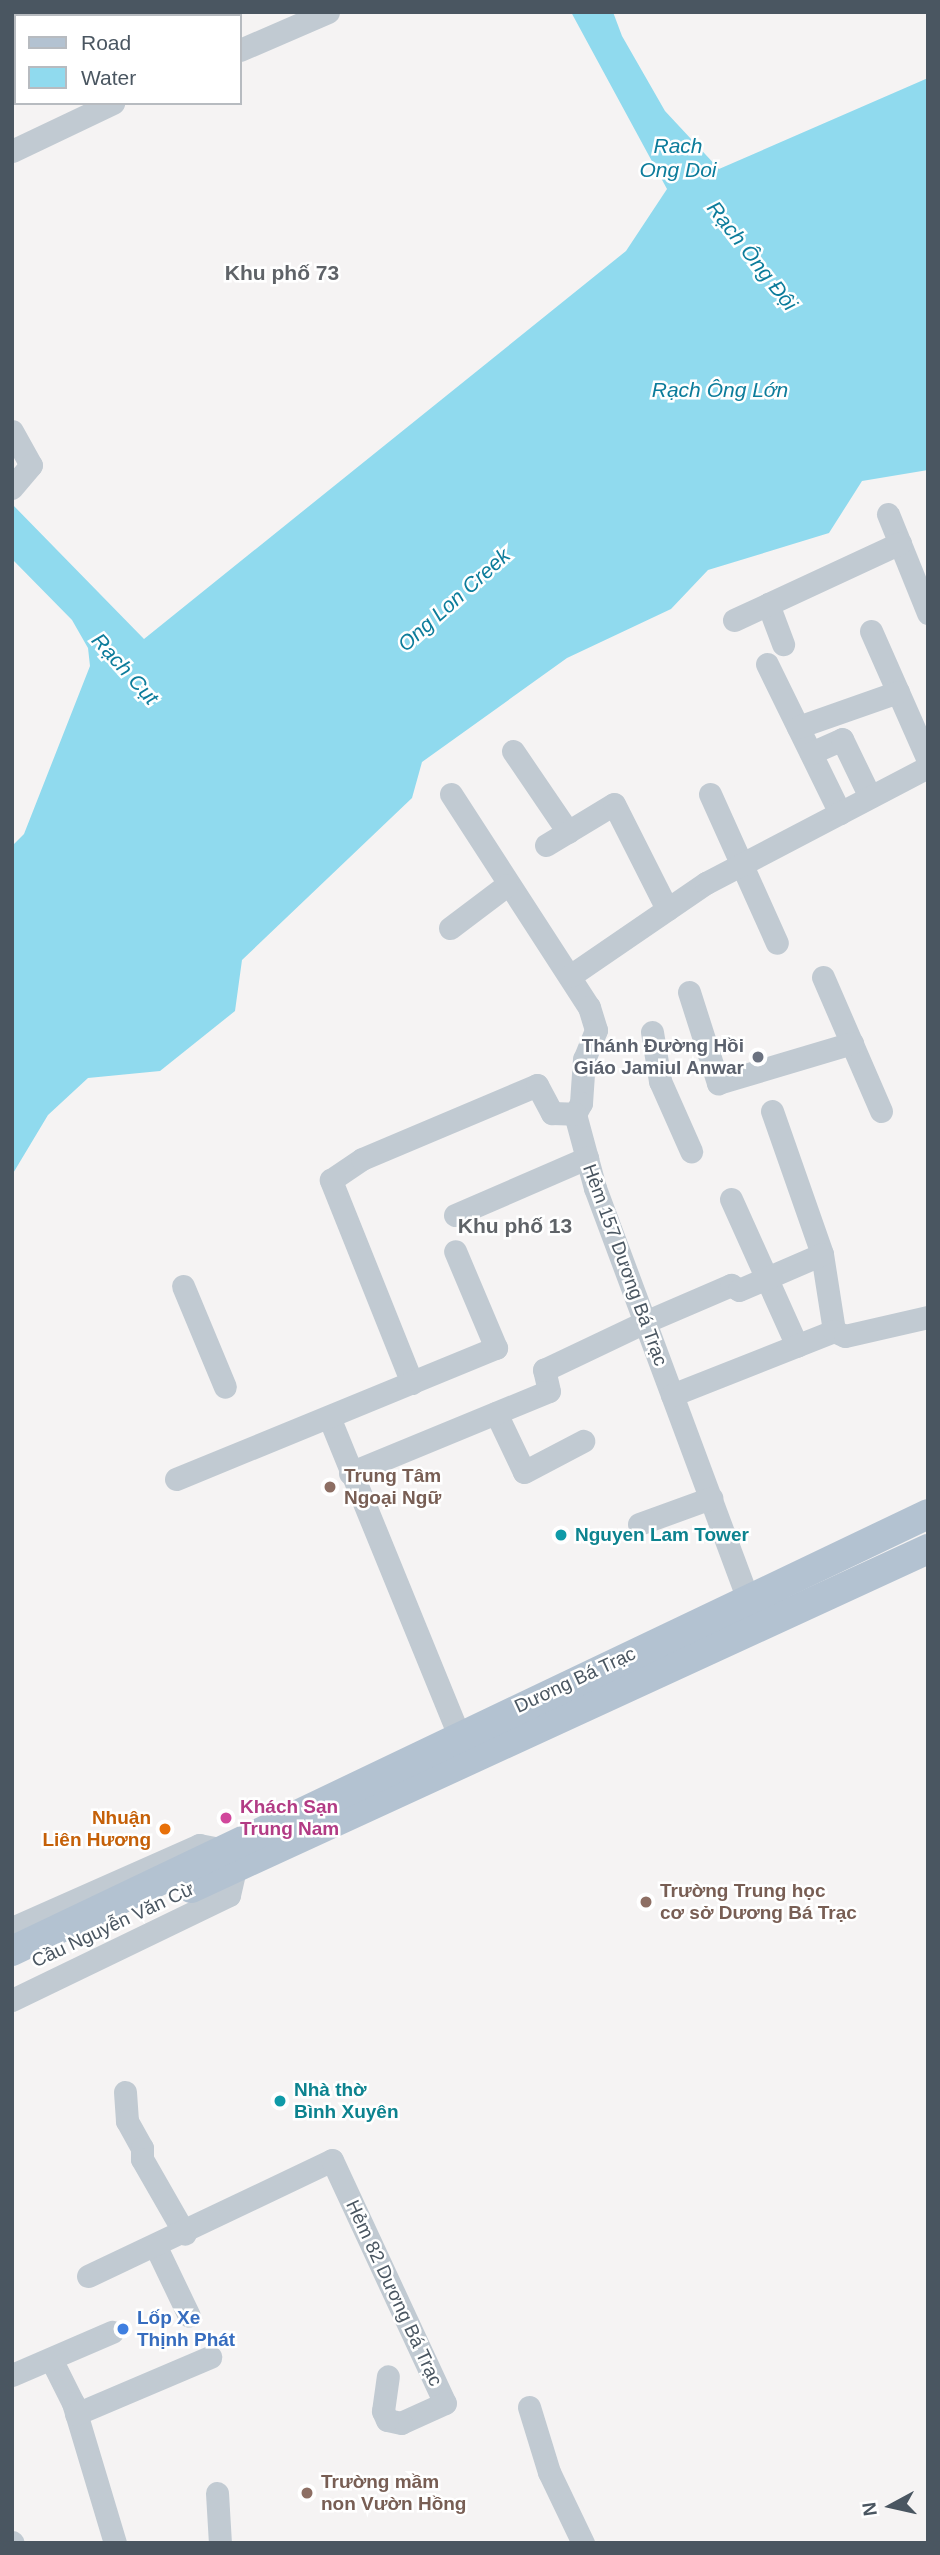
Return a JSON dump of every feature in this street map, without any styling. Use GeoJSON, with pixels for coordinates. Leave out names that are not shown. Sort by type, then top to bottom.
{"type":"FeatureCollection","features":[{"type":"Feature","properties":{"kind":"main road","name":"Dương Bá Trạc"},"geometry":{"type":"LineString","coordinates":[[219,1864],[863,1561],[928,1514]]}},
{"type":"Feature","properties":{"kind":"main road","name":"Dương Bá Trạc"},"geometry":{"type":"LineString","coordinates":[[219,1864],[459,1735],[748,1600],[863,1561],[928,1549]]}},
{"type":"Feature","properties":{"kind":"main road","name":"Cầu Nguyễn Văn Cừ"},"geometry":{"type":"LineString","coordinates":[[12,1951],[219,1864]]}},
{"type":"Feature","properties":{"kind":"main road","name":"Cầu Nguyễn Văn Cừ"},"geometry":{"type":"LineString","coordinates":[[12,1973],[219,1864]]}},
{"type":"Feature","properties":{"kind":"street"},"geometry":{"type":"LineString","coordinates":[[242,49],[328,12]]}},
{"type":"Feature","properties":{"kind":"street"},"geometry":{"type":"LineString","coordinates":[[12,151],[109,105]]}},
{"type":"Feature","properties":{"kind":"street"},"geometry":{"type":"LineString","coordinates":[[12,431],[31,465],[12,488]]}},
{"type":"Feature","properties":{"kind":"street"},"geometry":{"type":"LineString","coordinates":[[888,514],[928,613]]}},
{"type":"Feature","properties":{"kind":"street"},"geometry":{"type":"LineString","coordinates":[[734,620],[900,543]]}},
{"type":"Feature","properties":{"kind":"street"},"geometry":{"type":"LineString","coordinates":[[768,604],[783,644]]}},
{"type":"Feature","properties":{"kind":"street"},"geometry":{"type":"LineString","coordinates":[[871,631],[928,760]]}},
{"type":"Feature","properties":{"kind":"street"},"geometry":{"type":"LineString","coordinates":[[767,664],[840,813]]}},
{"type":"Feature","properties":{"kind":"street"},"geometry":{"type":"LineString","coordinates":[[798,727],[898,692]]}},
{"type":"Feature","properties":{"kind":"street"},"geometry":{"type":"LineString","coordinates":[[811,753],[842,739],[870,797]]}},
{"type":"Feature","properties":{"kind":"street"},"geometry":{"type":"LineString","coordinates":[[513,751],[568,832]]}},
{"type":"Feature","properties":{"kind":"street"},"geometry":{"type":"LineString","coordinates":[[570,976],[667,909],[738,865],[928,767]]}},
{"type":"Feature","properties":{"kind":"street","name":"Hẻm 157 Dương Bá Trạc"},"geometry":{"type":"LineString","coordinates":[[450,794],[589,1007],[596,1030],[584,1059],[581,1103],[575,1114],[587,1158],[645,1322],[748,1600]]}},
{"type":"Feature","properties":{"kind":"street"},"geometry":{"type":"LineString","coordinates":[[710,794],[738,865],[777,943]]}},
{"type":"Feature","properties":{"kind":"street"},"geometry":{"type":"LineString","coordinates":[[546,845],[614,804],[667,909]]}},
{"type":"Feature","properties":{"kind":"street"},"geometry":{"type":"LineString","coordinates":[[450,928],[507,885]]}},
{"type":"Feature","properties":{"kind":"street"},"geometry":{"type":"LineString","coordinates":[[823,977],[881,1111]]}},
{"type":"Feature","properties":{"kind":"street"},"geometry":{"type":"LineString","coordinates":[[689,992],[718,1083],[852,1043]]}},
{"type":"Feature","properties":{"kind":"street"},"geometry":{"type":"LineString","coordinates":[[652,1032],[660,1081],[691,1152]]}},
{"type":"Feature","properties":{"kind":"street"},"geometry":{"type":"LineString","coordinates":[[412,1383],[331,1180],[362,1158],[537,1085],[552,1113],[575,1114]]}},
{"type":"Feature","properties":{"kind":"street"},"geometry":{"type":"LineString","coordinates":[[772,1111],[822,1254],[834,1331]]}},
{"type":"Feature","properties":{"kind":"street"},"geometry":{"type":"LineString","coordinates":[[455,1215],[587,1158]]}},
{"type":"Feature","properties":{"kind":"street"},"geometry":{"type":"LineString","coordinates":[[731,1199],[797,1346]]}},
{"type":"Feature","properties":{"kind":"street"},"geometry":{"type":"LineString","coordinates":[[176,1479],[194,1476],[253,1446],[496,1348],[455,1251]]}},
{"type":"Feature","properties":{"kind":"street"},"geometry":{"type":"LineString","coordinates":[[350,1473],[549,1391],[544,1370],[645,1322],[731,1285],[739,1290],[822,1254]]}},
{"type":"Feature","properties":{"kind":"street"},"geometry":{"type":"LineString","coordinates":[[183,1286],[225,1387]]}},
{"type":"Feature","properties":{"kind":"street"},"geometry":{"type":"LineString","coordinates":[[672,1395],[834,1331],[845,1336],[928,1317]]}},
{"type":"Feature","properties":{"kind":"street"},"geometry":{"type":"LineString","coordinates":[[496,1413],[524,1472],[583,1441]]}},
{"type":"Feature","properties":{"kind":"street"},"geometry":{"type":"LineString","coordinates":[[329,1417],[459,1735]]}},
{"type":"Feature","properties":{"kind":"street"},"geometry":{"type":"LineString","coordinates":[[639,1524],[711,1498]]}},
{"type":"Feature","properties":{"kind":"street","name":"Dương Bá Trạc"},"geometry":{"type":"LineString","coordinates":[[12,1928],[199,1845],[219,1864]]}},
{"type":"Feature","properties":{"kind":"street"},"geometry":{"type":"LineString","coordinates":[[12,2000],[229,1895],[219,1864]]}},
{"type":"Feature","properties":{"kind":"street"},"geometry":{"type":"LineString","coordinates":[[88,2276],[186,2234],[142,2159],[142,2148],[127,2122],[125,2092]]}},
{"type":"Feature","properties":{"kind":"street","name":"Hẻm 82 Dương Bá Trạc"},"geometry":{"type":"LineString","coordinates":[[186,2234],[332,2160],[445,2403],[401,2423],[387,2420],[383,2411],[387,2376]]}},
{"type":"Feature","properties":{"kind":"street"},"geometry":{"type":"LineString","coordinates":[[156,2247],[189,2316]]}},
{"type":"Feature","properties":{"kind":"street"},"geometry":{"type":"LineString","coordinates":[[12,2375],[112,2332]]}},
{"type":"Feature","properties":{"kind":"street"},"geometry":{"type":"LineString","coordinates":[[76,2414],[210,2357]]}},
{"type":"Feature","properties":{"kind":"street"},"geometry":{"type":"LineString","coordinates":[[51,2359],[76,2414],[115,2543]]}},
{"type":"Feature","properties":{"kind":"street"},"geometry":{"type":"LineString","coordinates":[[529,2407],[548,2472],[583,2543]]}},
{"type":"Feature","properties":{"kind":"street"},"geometry":{"type":"LineString","coordinates":[[217,2493],[220,2543]]}},
{"type":"Feature","properties":{"kind":"water","name":"Rạch Ông Lớn"},"geometry":{"type":"Polygon","coordinates":[[[571,12],[613,12],[622,36],[665,111],[719,169],[928,78],[928,470],[862,481],[829,533],[708,570],[671,609],[567,658],[422,762],[412,798],[242,960],[235,1011],[160,1071],[88,1078],[48,1115],[12,1175],[12,846],[24,834],[90,666],[88,648],[72,620],[12,559],[12,504],[144,639],[626,251],[667,189],[571,12]]]}},
{"type":"Feature","properties":{"kind":"place","name":"Thánh Đường Hồi Giáo Jamiul Anwar"},"geometry":{"type":"Point","coordinates":[758,1057]}},
{"type":"Feature","properties":{"kind":"place","name":"Trung Tâm Ngoại Ngữ"},"geometry":{"type":"Point","coordinates":[330,1487]}},
{"type":"Feature","properties":{"kind":"place","name":"Nguyen Lam Tower"},"geometry":{"type":"Point","coordinates":[561,1535]}},
{"type":"Feature","properties":{"kind":"place","name":"Khách Sạn Trung Nam"},"geometry":{"type":"Point","coordinates":[226,1818]}},
{"type":"Feature","properties":{"kind":"place","name":"Nhuận Liên Hương"},"geometry":{"type":"Point","coordinates":[165,1829]}},
{"type":"Feature","properties":{"kind":"place","name":"Trường Trung học cơ sở Dương Bá Trạc"},"geometry":{"type":"Point","coordinates":[646,1902]}},
{"type":"Feature","properties":{"kind":"place","name":"Nhà thờ Bình Xuyên"},"geometry":{"type":"Point","coordinates":[280,2101]}},
{"type":"Feature","properties":{"kind":"place","name":"Lốp Xe Thịnh Phát"},"geometry":{"type":"Point","coordinates":[123,2329]}},
{"type":"Feature","properties":{"kind":"place","name":"Trường mầm non Vườn Hồng"},"geometry":{"type":"Point","coordinates":[307,2493]}},
{"type":"Feature","properties":{"kind":"district","name":"Khu phố 73"},"geometry":{"type":"Point","coordinates":[282,273]}},
{"type":"Feature","properties":{"kind":"district","name":"Khu phố 13"},"geometry":{"type":"Point","coordinates":[515,1226]}},
{"type":"Feature","properties":{"kind":"water label","name":"Rach Ong Doi"},"geometry":{"type":"Point","coordinates":[678,158]}},
{"type":"Feature","properties":{"kind":"water label","name":"Rạch Ông Đội"},"geometry":{"type":"Point","coordinates":[752,256]}},
{"type":"Feature","properties":{"kind":"water label","name":"Ong Lon Creek"},"geometry":{"type":"Point","coordinates":[454,600]}},
{"type":"Feature","properties":{"kind":"water label","name":"Rạch Cụt"},"geometry":{"type":"Point","coordinates":[125,669]}}]}
